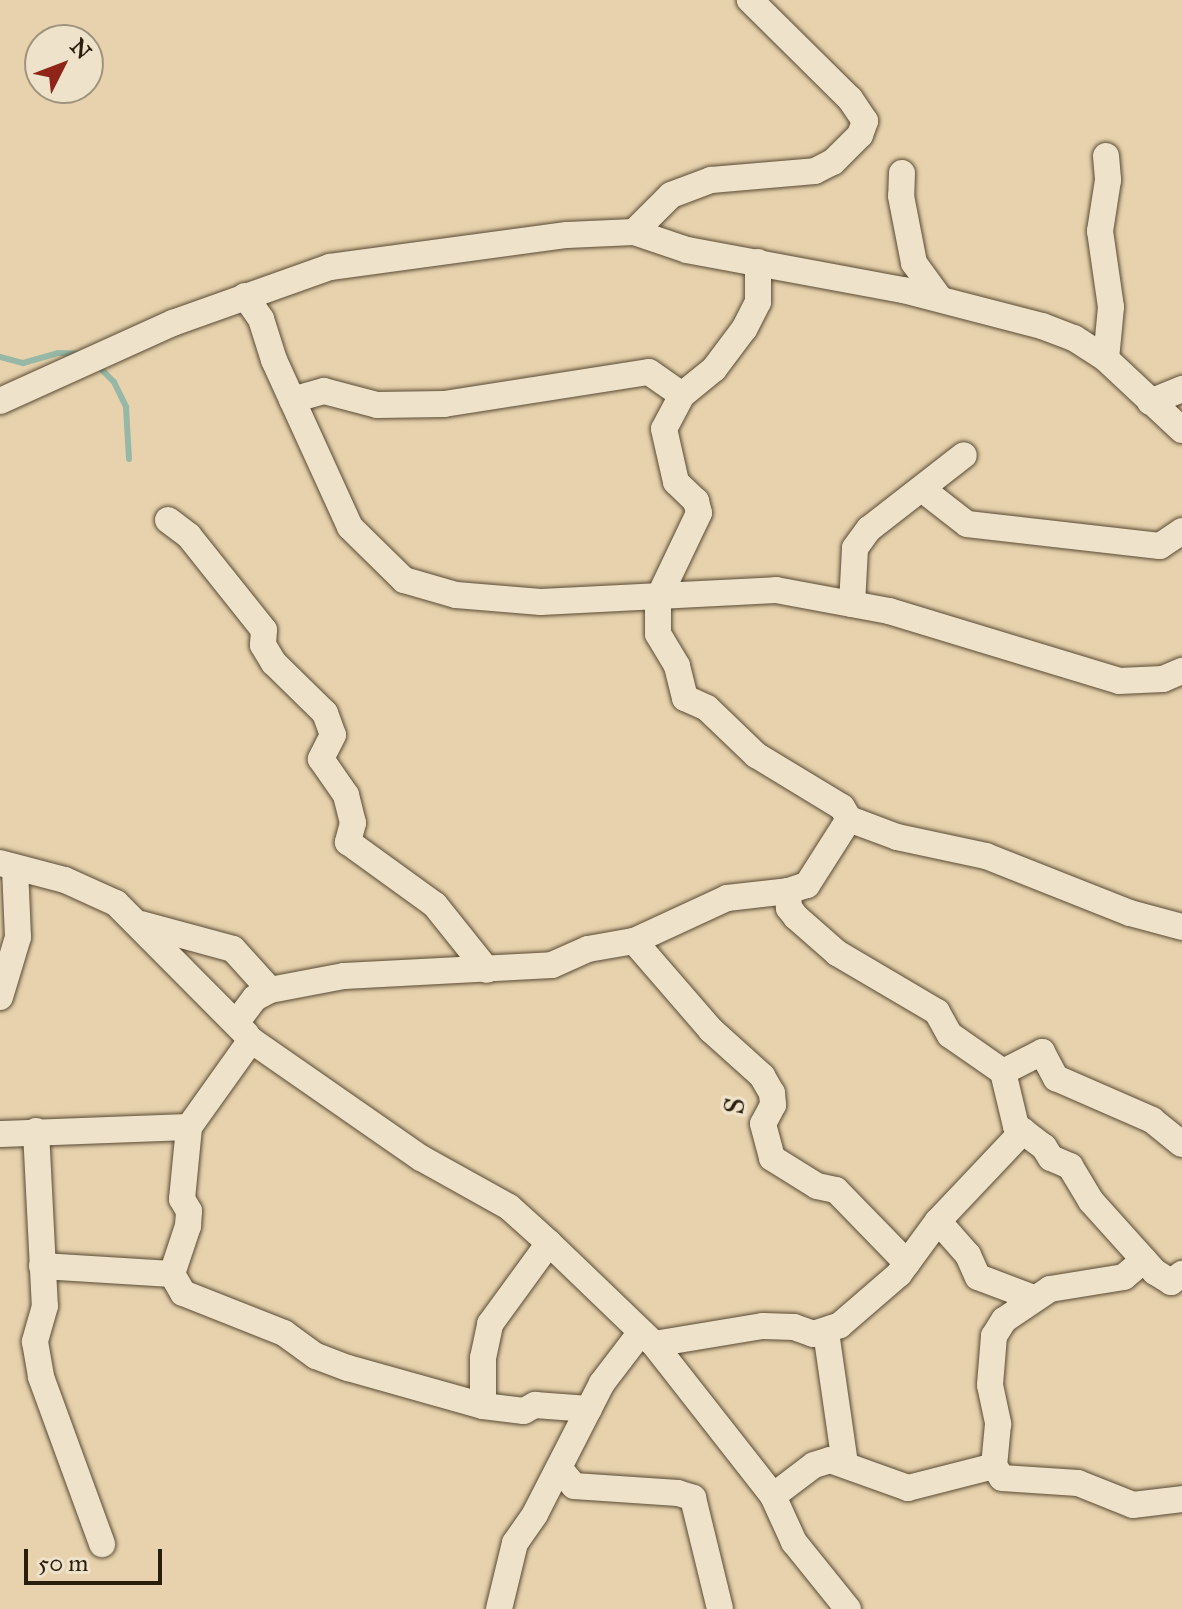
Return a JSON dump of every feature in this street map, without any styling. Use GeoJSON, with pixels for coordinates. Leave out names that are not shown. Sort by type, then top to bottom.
{"type":"FeatureCollection","features":[{"type":"Feature","properties":{"kind":"street"},"geometry":{"type":"LineString","coordinates":[[634,232],[671,195],[711,180],[815,171],[833,162],[860,135],[865,121],[850,99],[750,0]]}},
{"type":"Feature","properties":{"kind":"street"},"geometry":{"type":"LineString","coordinates":[[1106,156],[1108,180],[1100,231],[1111,307],[1106,359]]}},
{"type":"Feature","properties":{"kind":"street"},"geometry":{"type":"LineString","coordinates":[[902,173],[901,196],[914,263],[940,299]]}},
{"type":"Feature","properties":{"kind":"street"},"geometry":{"type":"LineString","coordinates":[[0,401],[245,296],[330,267],[567,235],[634,232],[687,250],[940,299],[1042,326],[1074,338],[1106,359],[1182,430]]}},
{"type":"Feature","properties":{"kind":"street"},"geometry":{"type":"LineString","coordinates":[[758,262],[758,302],[744,329],[714,369],[682,395],[664,429],[665,451],[676,482],[696,501],[699,513],[658,599],[658,634],[677,666],[685,698],[707,708],[756,755],[842,807],[849,819],[897,837],[986,856],[1130,913],[1182,927]]}},
{"type":"Feature","properties":{"kind":"street"},"geometry":{"type":"LineString","coordinates":[[245,296],[261,319],[292,400],[350,527],[404,580],[456,595],[541,602],[658,599],[776,590],[852,604],[1119,681],[1163,679],[1182,671]]}},
{"type":"Feature","properties":{"kind":"street"},"geometry":{"type":"LineString","coordinates":[[292,400],[324,391],[377,405],[444,404],[497,392],[649,372],[682,395]]}},
{"type":"Feature","properties":{"kind":"street"},"geometry":{"type":"LineString","coordinates":[[1150,402],[1182,389]]}},
{"type":"Feature","properties":{"kind":"street"},"geometry":{"type":"LineString","coordinates":[[852,604],[855,548],[869,529],[964,455]]}},
{"type":"Feature","properties":{"kind":"street"},"geometry":{"type":"LineString","coordinates":[[922,489],[967,524],[1160,546],[1182,531]]}},
{"type":"Feature","properties":{"kind":"street"},"geometry":{"type":"LineString","coordinates":[[168,520],[189,536],[257,620],[264,630],[263,645],[274,663],[325,713],[333,735],[321,759],[346,795],[353,823],[348,842],[435,905],[487,970]]}},
{"type":"Feature","properties":{"kind":"street"},"geometry":{"type":"LineString","coordinates":[[589,1409],[535,1405],[524,1411],[483,1406],[316,1356],[284,1333],[183,1293],[172,1274],[188,1226],[189,1211],[182,1199],[189,1127],[244,1032],[255,998],[270,990],[344,976],[552,965],[588,949],[634,941],[727,898],[788,891],[807,885],[849,819]]}},
{"type":"Feature","properties":{"kind":"street"},"geometry":{"type":"LineString","coordinates":[[0,997],[18,937],[8,865],[94,891],[141,924],[244,1032],[421,1158],[509,1207],[549,1243],[647,1338],[773,1496],[794,1542],[848,1609]]}},
{"type":"Feature","properties":{"kind":"street"},"geometry":{"type":"LineString","coordinates":[[788,891],[789,908],[796,917],[837,953],[937,1012],[950,1035],[1003,1072],[1016,1126],[1051,1158],[1070,1166],[1091,1201],[1165,1280],[1182,1274]]}},
{"type":"Feature","properties":{"kind":"street"},"geometry":{"type":"LineString","coordinates":[[141,924],[233,949],[270,990]]}},
{"type":"Feature","properties":{"kind":"street","name":"S"},"geometry":{"type":"LineString","coordinates":[[634,941],[711,1030],[762,1076],[772,1093],[773,1105],[763,1124],[772,1158],[817,1186],[836,1190],[907,1263]]}},
{"type":"Feature","properties":{"kind":"street"},"geometry":{"type":"LineString","coordinates":[[1003,1072],[1042,1052],[1056,1078],[1152,1120],[1182,1144]]}},
{"type":"Feature","properties":{"kind":"street"},"geometry":{"type":"LineString","coordinates":[[0,1134],[189,1127]]}},
{"type":"Feature","properties":{"kind":"street"},"geometry":{"type":"LineString","coordinates":[[36,1131],[45,1306],[35,1342],[41,1377],[102,1544]]}},
{"type":"Feature","properties":{"kind":"street"},"geometry":{"type":"LineString","coordinates":[[499,1609],[515,1543],[589,1409],[647,1338],[763,1326],[826,1332],[907,1263],[938,1221],[1023,1131]]}},
{"type":"Feature","properties":{"kind":"street"},"geometry":{"type":"LineString","coordinates":[[938,1221],[968,1255],[978,1277],[1031,1297]]}},
{"type":"Feature","properties":{"kind":"street"},"geometry":{"type":"LineString","coordinates":[[483,1406],[483,1358],[490,1324],[549,1243]]}},
{"type":"Feature","properties":{"kind":"street"},"geometry":{"type":"LineString","coordinates":[[1144,1260],[1124,1277],[1075,1282],[1031,1297],[1014,1309],[994,1336],[990,1385],[998,1424],[994,1466],[1002,1478],[1078,1483],[1133,1505],[1182,1499]]}},
{"type":"Feature","properties":{"kind":"street"},"geometry":{"type":"LineString","coordinates":[[42,1266],[172,1274]]}},
{"type":"Feature","properties":{"kind":"street"},"geometry":{"type":"LineString","coordinates":[[826,1332],[845,1464]]}},
{"type":"Feature","properties":{"kind":"street"},"geometry":{"type":"LineString","coordinates":[[773,1496],[814,1465],[830,1460],[908,1488],[994,1466]]}},
{"type":"Feature","properties":{"kind":"street"},"geometry":{"type":"LineString","coordinates":[[559,1468],[574,1486],[678,1493],[693,1498],[720,1609]]}},
{"type":"Feature","properties":{"kind":"waterway"},"geometry":{"type":"LineString","coordinates":[[0,357],[23,363],[58,353],[85,354]]}},
{"type":"Feature","properties":{"kind":"waterway"},"geometry":{"type":"LineString","coordinates":[[96,364],[114,382],[126,407],[129,459]]}}]}
